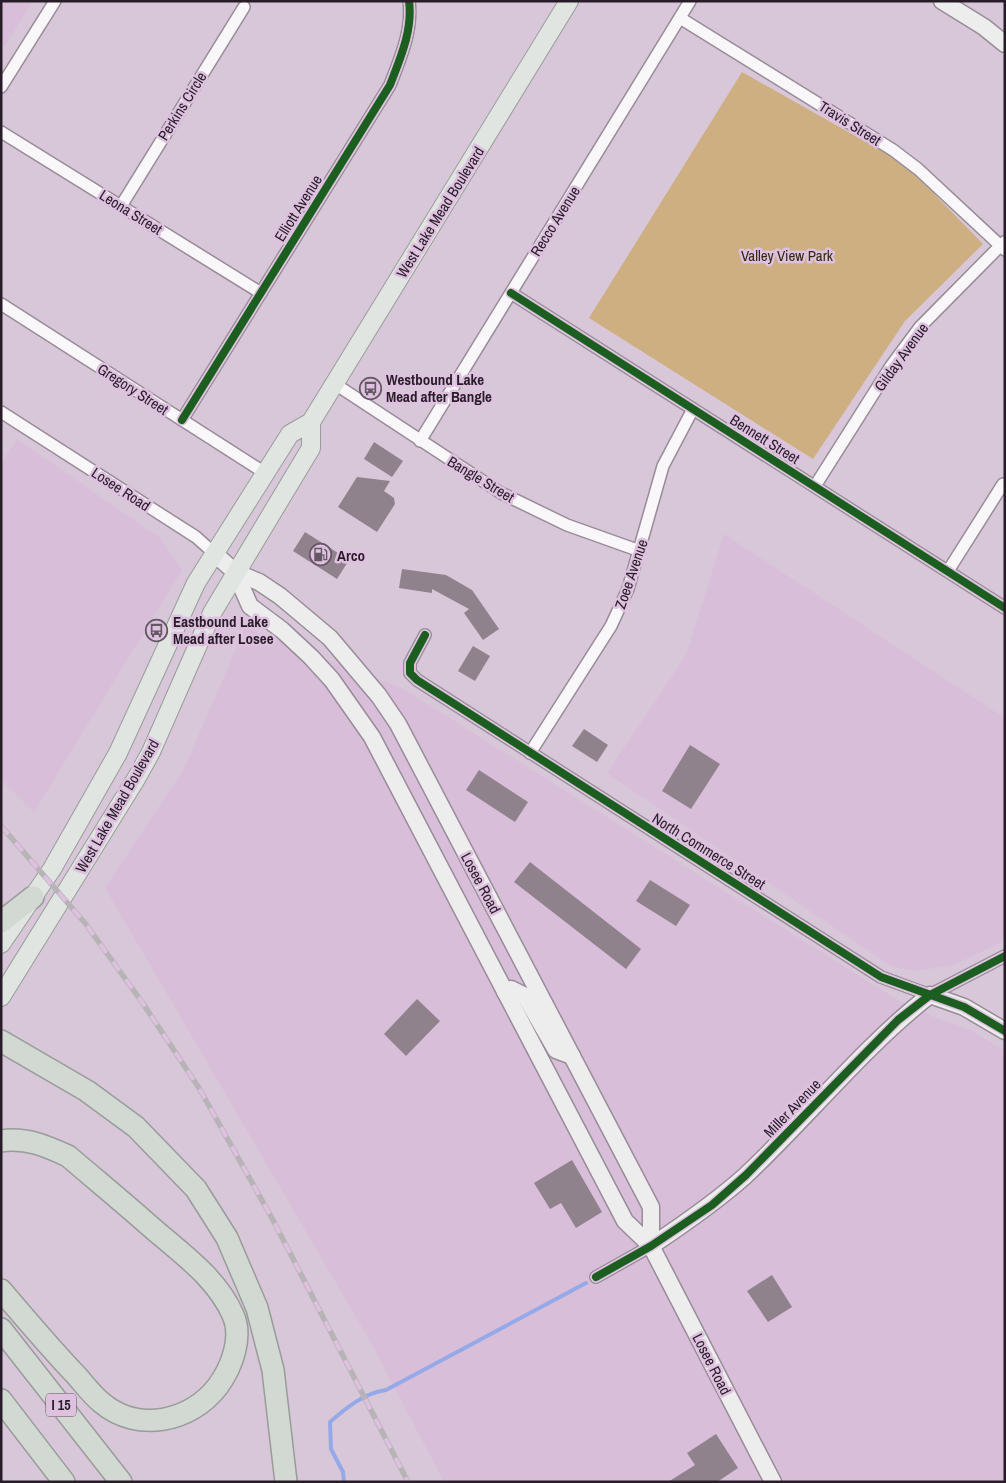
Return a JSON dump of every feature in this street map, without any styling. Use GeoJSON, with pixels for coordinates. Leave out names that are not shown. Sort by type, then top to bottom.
{"type":"FeatureCollection","features":[{"type":"Feature","properties":{"kind":"highway"},"geometry":{"type":"LineString","coordinates":[[1,922],[33,897]]}},
{"type":"Feature","properties":{"kind":"highway"},"geometry":{"type":"LineString","coordinates":[[1,1041],[87,1091],[136,1127],[196,1189],[227,1238],[257,1308],[273,1370],[286,1482]]}},
{"type":"Feature","properties":{"kind":"highway"},"geometry":{"type":"LineString","coordinates":[[1,1141],[16,1139],[39,1143],[68,1156],[215,1284],[234,1316],[237,1340],[228,1374],[213,1393],[188,1413],[166,1420],[143,1421],[123,1415],[102,1404],[61,1360],[1,1290]]}},
{"type":"Feature","properties":{"kind":"highway","name":"I 15"},"geometry":{"type":"LineString","coordinates":[[1,1329],[121,1482]]}},
{"type":"Feature","properties":{"kind":"highway"},"geometry":{"type":"LineString","coordinates":[[1,1400],[64,1482]]}},
{"type":"Feature","properties":{"kind":"main road","name":"West Lake Mead Boulevard"},"geometry":{"type":"LineString","coordinates":[[1,944],[52,869],[118,753],[196,582],[216,554],[290,434],[311,422],[569,1]]}},
{"type":"Feature","properties":{"kind":"main road"},"geometry":{"type":"LineString","coordinates":[[942,1],[984,27],[1005,44]]}},
{"type":"Feature","properties":{"kind":"main road","name":"West Lake Mead Boulevard"},"geometry":{"type":"LineString","coordinates":[[1,997],[151,752],[212,613],[311,448],[311,422]]}},
{"type":"Feature","properties":{"kind":"main road","name":"Losee Road"},"geometry":{"type":"LineString","coordinates":[[216,554],[235,572],[260,582],[330,638],[379,696],[398,724],[651,1207],[651,1246]]}},
{"type":"Feature","properties":{"kind":"main road","name":"Losee Road"},"geometry":{"type":"LineString","coordinates":[[235,572],[250,606],[282,630],[311,657],[332,680],[372,737],[625,1221],[651,1246],[773,1482]]}},
{"type":"Feature","properties":{"kind":"main road"},"geometry":{"type":"LineString","coordinates":[[505,992],[511,989],[525,996],[556,1050],[572,1056]]}},
{"type":"Feature","properties":{"kind":"main road","name":"North Commerce Street"},"geometry":{"type":"LineString","coordinates":[[930,995],[964,1007],[1005,1031]]}},
{"type":"Feature","properties":{"kind":"main road","name":"Miller Avenue"},"geometry":{"type":"LineString","coordinates":[[651,1246],[712,1205],[746,1175],[898,1020],[930,995]]}},
{"type":"Feature","properties":{"kind":"street"},"geometry":{"type":"LineString","coordinates":[[1,87],[55,1]]}},
{"type":"Feature","properties":{"kind":"street","name":"Elliott Avenue"},"geometry":{"type":"LineString","coordinates":[[182,420],[390,85],[405,47],[410,10],[409,1]]}},
{"type":"Feature","properties":{"kind":"street","name":"Recco Avenue"},"geometry":{"type":"LineString","coordinates":[[420,441],[690,1]]}},
{"type":"Feature","properties":{"kind":"street","name":"Perkins Circle"},"geometry":{"type":"LineString","coordinates":[[120,206],[244,7]]}},
{"type":"Feature","properties":{"kind":"street","name":"Travis Street"},"geometry":{"type":"LineString","coordinates":[[680,18],[894,150],[918,168],[1003,246]]}},
{"type":"Feature","properties":{"kind":"street","name":"Leona Street"},"geometry":{"type":"LineString","coordinates":[[1,132],[261,293]]}},
{"type":"Feature","properties":{"kind":"street","name":"Gilday Avenue"},"geometry":{"type":"LineString","coordinates":[[815,486],[891,366],[920,327],[1003,246]]}},
{"type":"Feature","properties":{"kind":"street","name":"Bennett Street"},"geometry":{"type":"LineString","coordinates":[[511,293],[1005,608]]}},
{"type":"Feature","properties":{"kind":"street","name":"Gregory Street"},"geometry":{"type":"LineString","coordinates":[[1,304],[265,473]]}},
{"type":"Feature","properties":{"kind":"street","name":"Bangle Street"},"geometry":{"type":"LineString","coordinates":[[335,384],[501,493],[567,526],[640,551]]}},
{"type":"Feature","properties":{"kind":"street","name":"Zoee Avenue"},"geometry":{"type":"LineString","coordinates":[[530,753],[612,626],[628,590],[663,466],[693,409]]}},
{"type":"Feature","properties":{"kind":"street","name":"Losee Road"},"geometry":{"type":"LineString","coordinates":[[1,412],[196,537],[216,554]]}},
{"type":"Feature","properties":{"kind":"street"},"geometry":{"type":"LineString","coordinates":[[948,571],[1003,484]]}},
{"type":"Feature","properties":{"kind":"street","name":"North Commerce Street"},"geometry":{"type":"LineString","coordinates":[[425,635],[410,663],[410,673],[417,680],[881,977],[930,995]]}},
{"type":"Feature","properties":{"kind":"street","name":"Miller Avenue"},"geometry":{"type":"LineString","coordinates":[[930,995],[1005,956]]}},
{"type":"Feature","properties":{"kind":"street","name":"Miller Avenue"},"geometry":{"type":"LineString","coordinates":[[596,1277],[651,1246]]}},
{"type":"Feature","properties":{"kind":"shaded area"},"geometry":{"type":"Polygon","coordinates":[[[1,1],[33,1],[5,46],[1,44],[1,1]]]}},
{"type":"Feature","properties":{"kind":"shaded area"},"geometry":{"type":"Polygon","coordinates":[[[17,439],[160,538],[182,570],[34,812],[1,780],[1,463],[17,439]]]}},
{"type":"Feature","properties":{"kind":"shaded area"},"geometry":{"type":"Polygon","coordinates":[[[724,534],[1005,718],[1005,941],[953,965],[916,971],[891,966],[607,773],[686,655],[724,534]]]}},
{"type":"Feature","properties":{"kind":"shaded area"},"geometry":{"type":"Polygon","coordinates":[[[245,628],[402,688],[896,999],[934,1017],[971,1030],[1005,1051],[1005,1482],[444,1482],[370,1341],[105,888],[184,769],[245,628]]]}},
{"type":"Feature","properties":{"kind":"green space","name":"Valley View Park"},"geometry":{"type":"Polygon","coordinates":[[[742,72],[905,164],[983,244],[905,321],[813,459],[589,318],[742,72]]]}},
{"type":"Feature","properties":{"kind":"building"},"geometry":{"type":"Polygon","coordinates":[[[374,442],[403,461],[392,477],[364,459],[374,442]]]}},
{"type":"Feature","properties":{"kind":"building"},"geometry":{"type":"Polygon","coordinates":[[[357,477],[390,481],[384,491],[394,498],[395,504],[377,532],[338,507],[357,477]]]}},
{"type":"Feature","properties":{"kind":"building","name":"Arco"},"geometry":{"type":"Polygon","coordinates":[[[305,532],[349,560],[337,579],[293,551],[305,532]]]}},
{"type":"Feature","properties":{"kind":"building"},"geometry":{"type":"Polygon","coordinates":[[[402,569],[446,575],[472,590],[499,629],[483,640],[464,613],[469,609],[432,589],[432,593],[399,588],[402,569]]]}},
{"type":"Feature","properties":{"kind":"building"},"geometry":{"type":"Polygon","coordinates":[[[473,646],[490,656],[475,681],[458,671],[473,646]]]}},
{"type":"Feature","properties":{"kind":"building"},"geometry":{"type":"Polygon","coordinates":[[[584,729],[608,745],[597,762],[572,746],[584,729]]]}},
{"type":"Feature","properties":{"kind":"building"},"geometry":{"type":"Polygon","coordinates":[[[690,745],[720,764],[691,809],[662,791],[690,745]]]}},
{"type":"Feature","properties":{"kind":"building"},"geometry":{"type":"Polygon","coordinates":[[[479,770],[528,802],[515,822],[466,790],[479,770]]]}},
{"type":"Feature","properties":{"kind":"building"},"geometry":{"type":"Polygon","coordinates":[[[530,862],[641,949],[626,969],[514,882],[530,862]]]}},
{"type":"Feature","properties":{"kind":"building"},"geometry":{"type":"Polygon","coordinates":[[[650,880],[690,905],[676,926],[636,901],[650,880]]]}},
{"type":"Feature","properties":{"kind":"building"},"geometry":{"type":"Polygon","coordinates":[[[417,999],[440,1021],[406,1056],[384,1034],[417,999]]]}},
{"type":"Feature","properties":{"kind":"building"},"geometry":{"type":"Polygon","coordinates":[[[572,1160],[602,1212],[576,1228],[561,1203],[550,1209],[534,1183],[572,1160]]]}},
{"type":"Feature","properties":{"kind":"building"},"geometry":{"type":"Polygon","coordinates":[[[772,1275],[792,1307],[768,1322],[747,1291],[772,1275]]]}},
{"type":"Feature","properties":{"kind":"building"},"geometry":{"type":"Polygon","coordinates":[[[716,1434],[738,1468],[717,1482],[668,1482],[695,1465],[687,1453],[716,1434]]]}},
{"type":"Feature","properties":{"kind":"waterway"},"geometry":{"type":"LineString","coordinates":[[344,1482],[343,1472],[331,1449],[330,1422],[342,1412],[370,1394],[386,1390],[586,1283]]}},
{"type":"Feature","properties":{"kind":"railway"},"geometry":{"type":"LineString","coordinates":[[1,826],[85,923],[142,1002],[199,1088],[273,1220],[408,1482]]}},
{"type":"Feature","properties":{"kind":"cycle path"},"geometry":{"type":"LineString","coordinates":[[182,420],[390,85],[407,33],[410,12],[409,1]]}},
{"type":"Feature","properties":{"kind":"cycle path"},"geometry":{"type":"LineString","coordinates":[[511,293],[1005,608]]}},
{"type":"Feature","properties":{"kind":"cycle path"},"geometry":{"type":"LineString","coordinates":[[425,635],[410,663],[410,673],[417,680],[881,977],[964,1007],[1005,1031]]}},
{"type":"Feature","properties":{"kind":"cycle path"},"geometry":{"type":"LineString","coordinates":[[596,1277],[651,1246],[712,1205],[746,1175],[898,1020],[930,995],[1005,956]]}},
{"type":"Feature","properties":{"kind":"place","name":"Westbound Lake Mead after Bangle"},"geometry":{"type":"Point","coordinates":[370,388]}},
{"type":"Feature","properties":{"kind":"place","name":"Arco"},"geometry":{"type":"Point","coordinates":[321,555]}},
{"type":"Feature","properties":{"kind":"place","name":"Eastbound Lake Mead after Losee"},"geometry":{"type":"Point","coordinates":[157,630]}}]}
